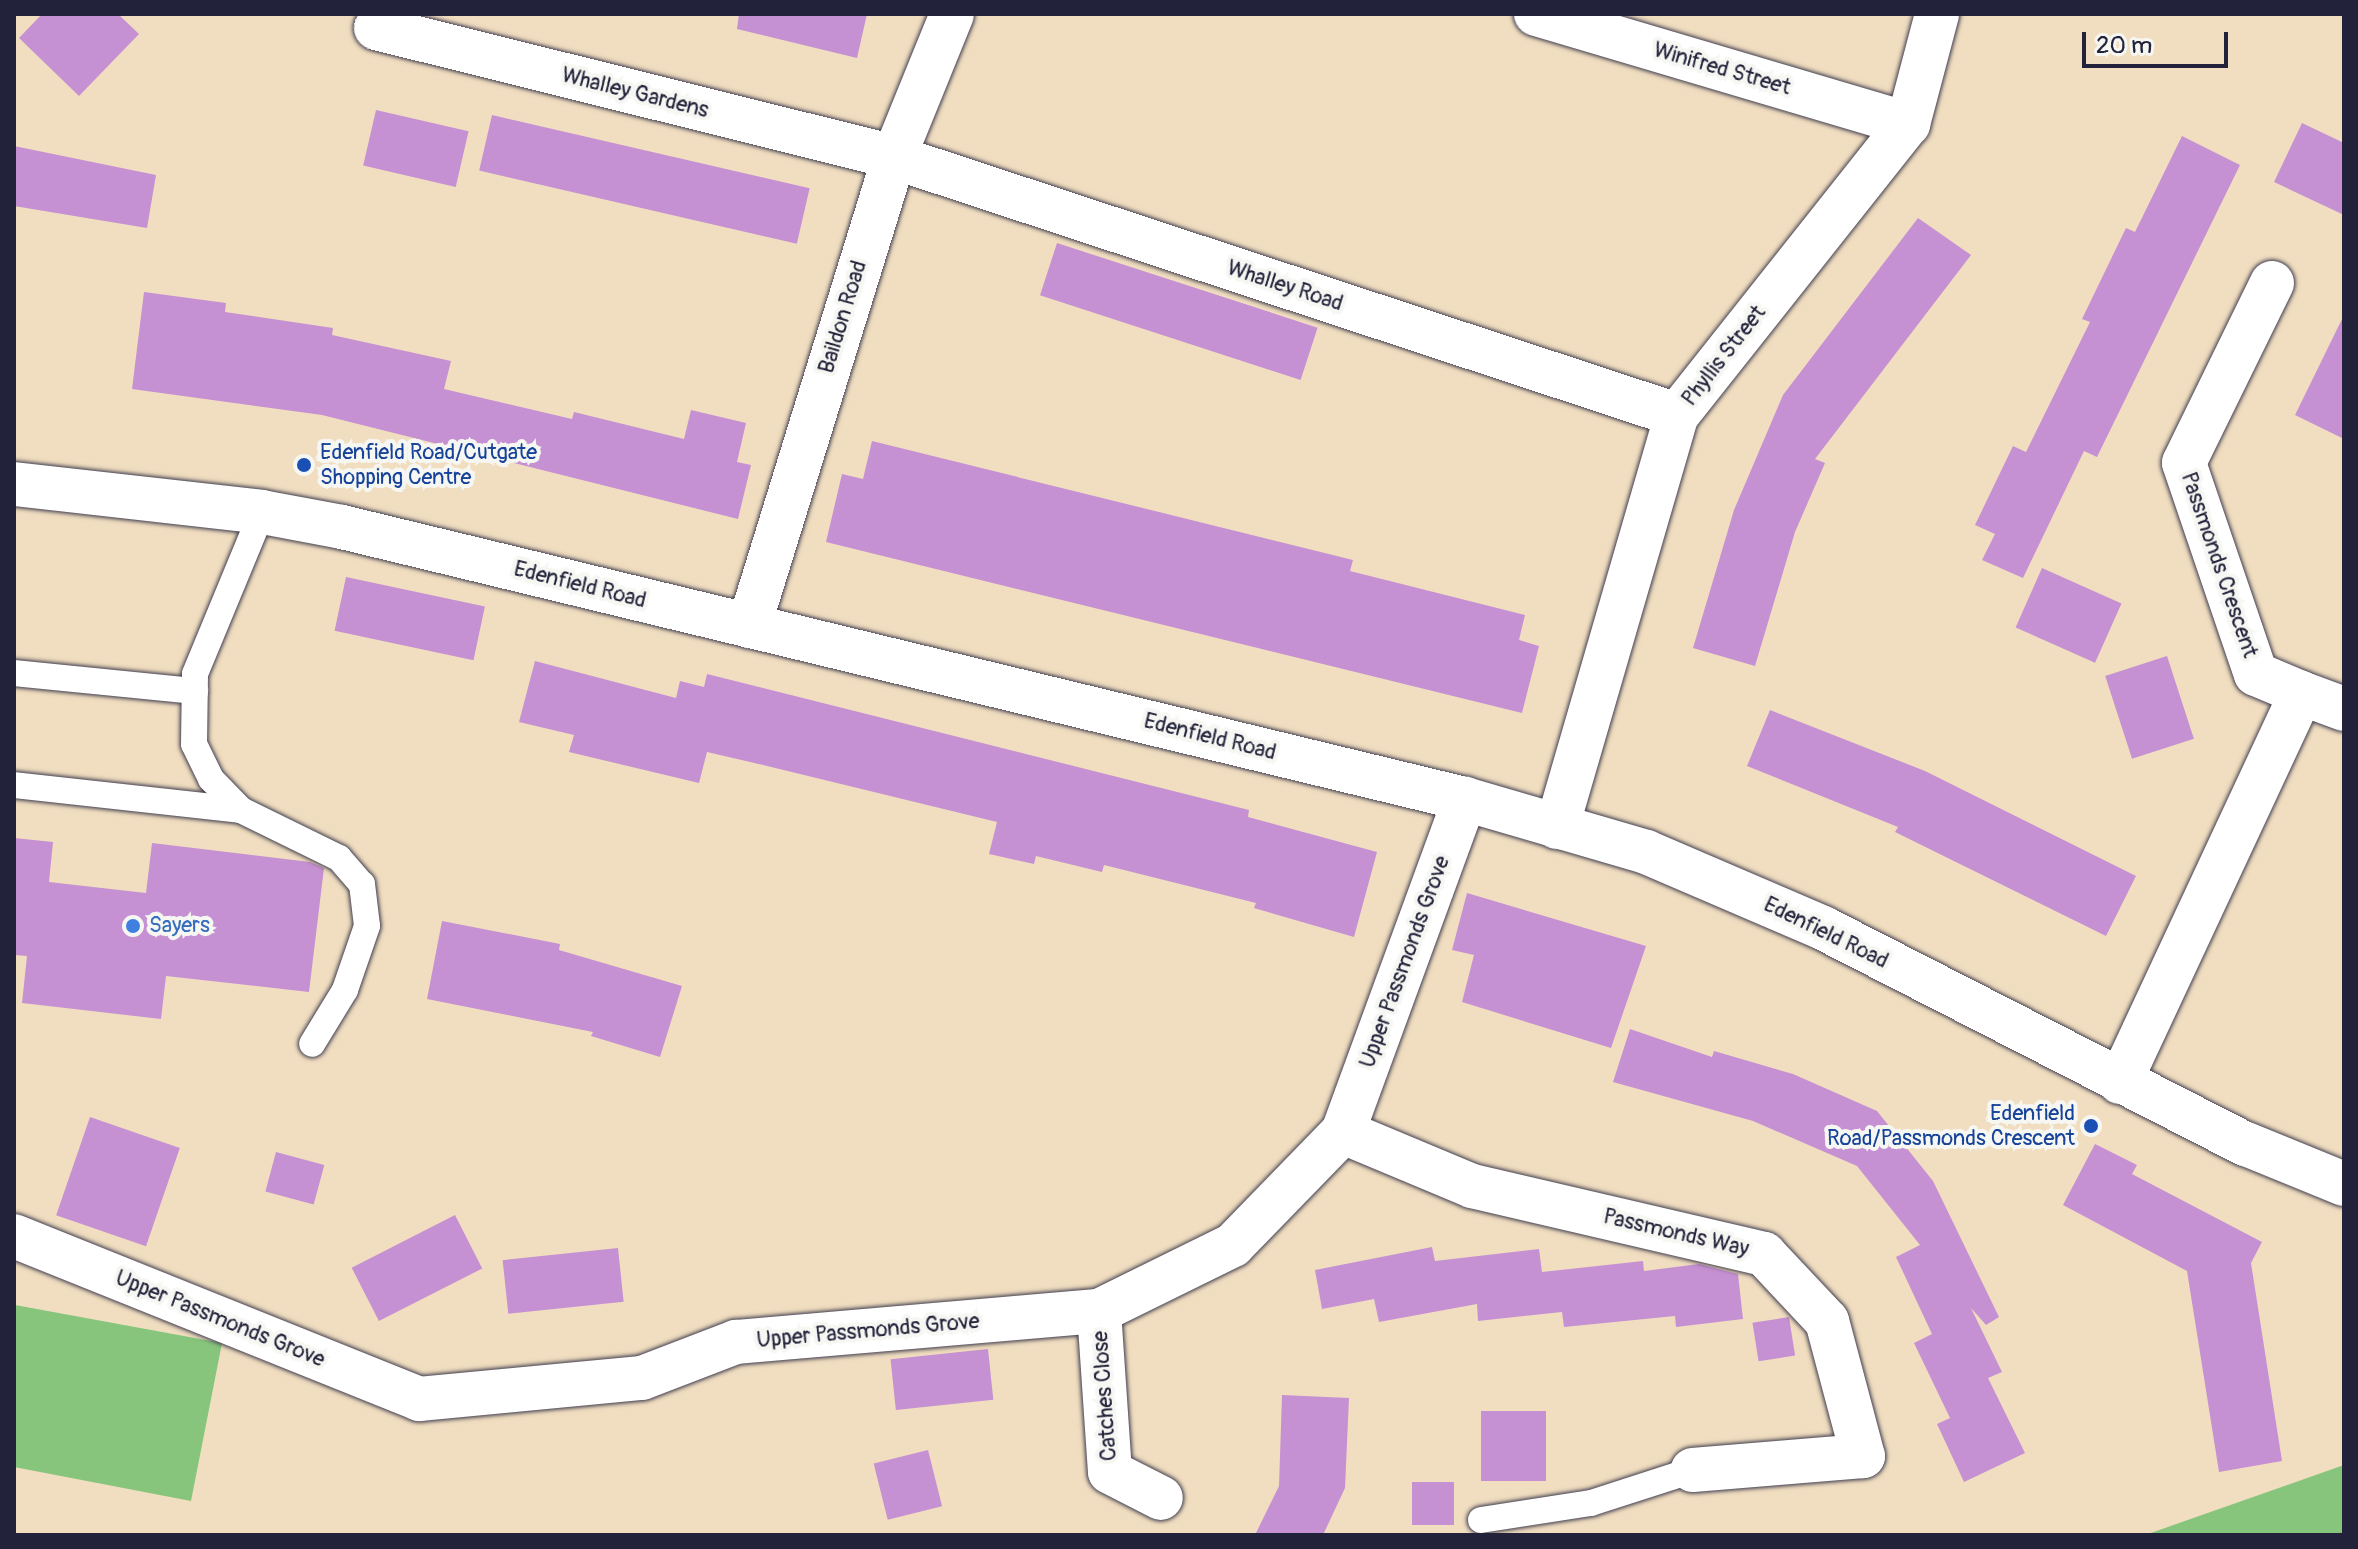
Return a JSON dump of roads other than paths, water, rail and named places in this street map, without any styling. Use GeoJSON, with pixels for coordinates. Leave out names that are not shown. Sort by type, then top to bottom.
{"type":"FeatureCollection","features":[{"type":"Feature","properties":{"kind":"street","name":"Baildon Road"},"geometry":{"type":"LineString","coordinates":[[749,626],[894,157],[952,14]]}},
{"type":"Feature","properties":{"kind":"street","name":"Winifred Street"},"geometry":{"type":"LineString","coordinates":[[1536,14],[1908,124]]}},
{"type":"Feature","properties":{"kind":"street","name":"Phyllis Street"},"geometry":{"type":"LineString","coordinates":[[1557,827],[1677,415],[1908,124],[1937,14]]}},
{"type":"Feature","properties":{"kind":"street","name":"Whalley Gardens"},"geometry":{"type":"LineString","coordinates":[[376,28],[894,157]]}},
{"type":"Feature","properties":{"kind":"street","name":"Whalley Road"},"geometry":{"type":"LineString","coordinates":[[894,157],[1677,415]]}},
{"type":"Feature","properties":{"kind":"street","name":"Passmonds Crescent"},"geometry":{"type":"LineString","coordinates":[[2272,283],[2184,463],[2256,674],[2344,709]]}},
{"type":"Feature","properties":{"kind":"street","name":"Edenfield Road"},"geometry":{"type":"LineString","coordinates":[[14,484],[262,512],[1465,799],[1646,852],[1823,928],[2246,1144],[2344,1184]]}},
{"type":"Feature","properties":{"kind":"street"},"geometry":{"type":"LineString","coordinates":[[2120,1082],[2301,693]]}},
{"type":"Feature","properties":{"kind":"street","name":"Upper Passmonds Grove"},"geometry":{"type":"LineString","coordinates":[[14,1236],[419,1399],[642,1378],[736,1342],[1099,1311],[1233,1245],[1343,1132],[1465,799]]}},
{"type":"Feature","properties":{"kind":"street","name":"Passmonds Way"},"geometry":{"type":"LineString","coordinates":[[1343,1132],[1472,1186],[1764,1254],[1827,1321],[1863,1456],[1693,1470]]}},
{"type":"Feature","properties":{"kind":"street","name":"Catches Close"},"geometry":{"type":"LineString","coordinates":[[1099,1311],[1110,1472],[1161,1498]]}},
{"type":"Feature","properties":{"kind":"lane"},"geometry":{"type":"LineString","coordinates":[[241,810],[211,779],[194,744],[195,674],[262,512]]}},
{"type":"Feature","properties":{"kind":"lane"},"geometry":{"type":"LineString","coordinates":[[14,673],[195,691]]}},
{"type":"Feature","properties":{"kind":"lane"},"geometry":{"type":"LineString","coordinates":[[14,785],[241,810],[339,858],[362,884],[367,926],[345,990],[312,1044]]}},
{"type":"Feature","properties":{"kind":"lane"},"geometry":{"type":"LineString","coordinates":[[1481,1520],[1591,1503],[1693,1470]]}},
{"type":"Feature","properties":{"kind":"place","name":"Edenfield Road/Cutgate Shopping Centre"},"geometry":{"type":"Point","coordinates":[304,465]}},
{"type":"Feature","properties":{"kind":"place","name":"Sayers"},"geometry":{"type":"Point","coordinates":[133,926]}},
{"type":"Feature","properties":{"kind":"place","name":"Edenfield Road/Passmonds Crescent"},"geometry":{"type":"Point","coordinates":[2091,1126]}}]}
